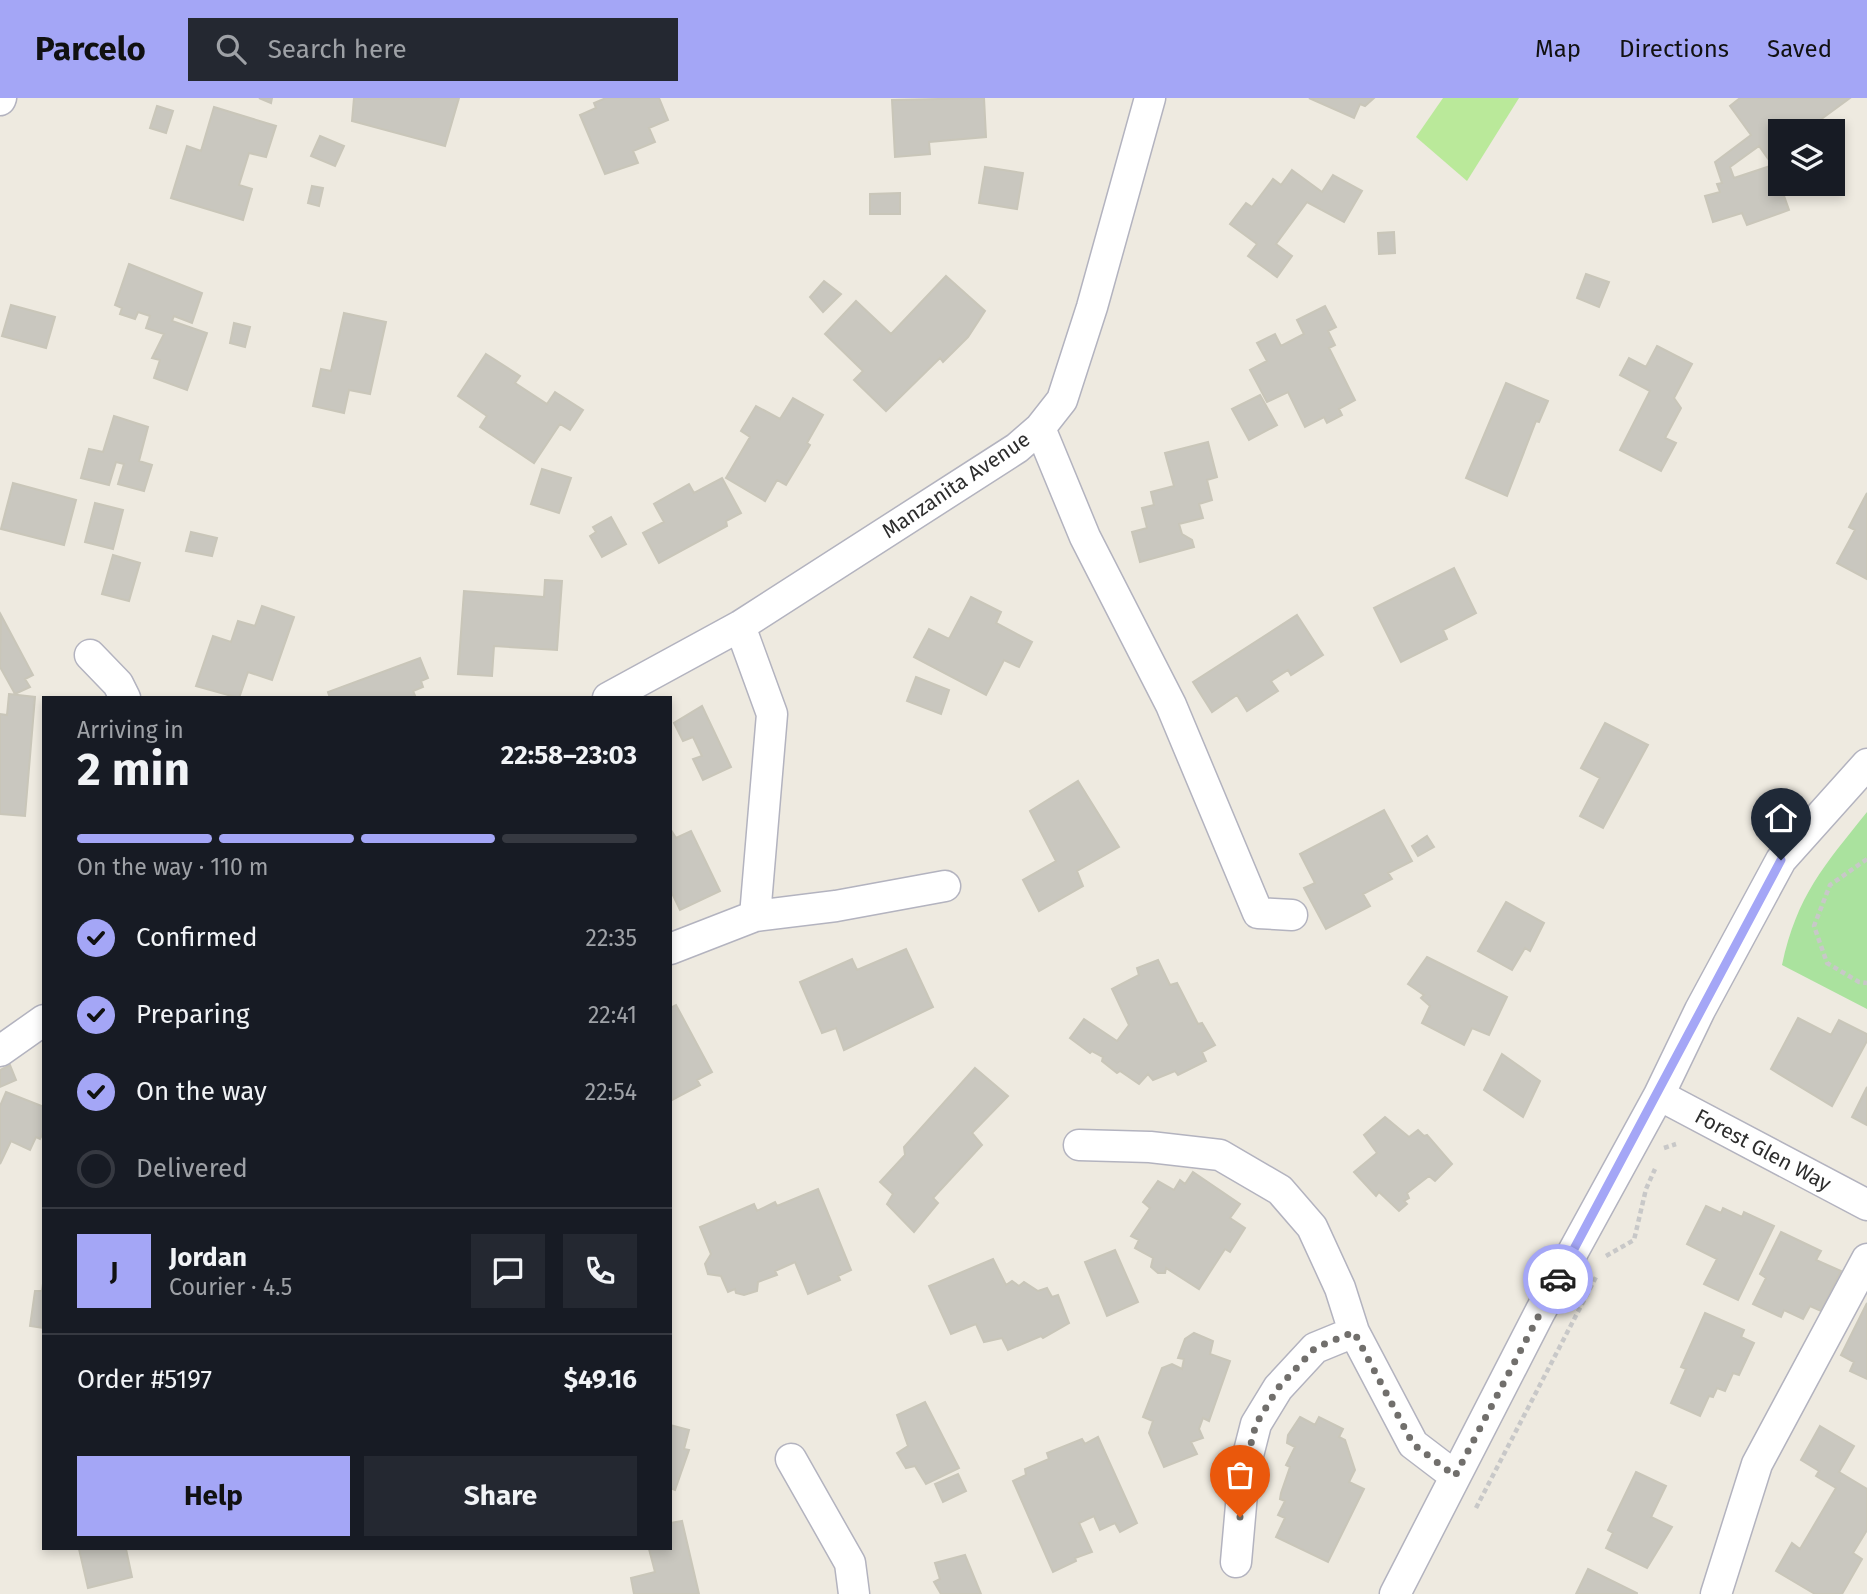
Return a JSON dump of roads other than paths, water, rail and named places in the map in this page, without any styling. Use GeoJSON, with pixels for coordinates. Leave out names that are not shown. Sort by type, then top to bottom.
{"type":"FeatureCollection","features":[{"type":"Feature","properties":{"kind":"street","name":"Manzanita Avenue"},"geometry":{"type":"LineString","coordinates":[[612,696],[740,626],[1017,448],[1040,428],[1062,400],[1092,307],[1150,98]]}},
{"type":"Feature","properties":{"kind":"street"},"geometry":{"type":"LineString","coordinates":[[1040,428],[1085,537],[1171,705],[1258,914],[1292,915]]}},
{"type":"Feature","properties":{"kind":"street"},"geometry":{"type":"LineString","coordinates":[[740,626],[772,714],[755,916]]}},
{"type":"Feature","properties":{"kind":"street"},"geometry":{"type":"LineString","coordinates":[[90,655],[118,684],[124,696]]}},
{"type":"Feature","properties":{"kind":"street"},"geometry":{"type":"LineString","coordinates":[[1395,1594],[1781,860],[1867,764]]}},
{"type":"Feature","properties":{"kind":"street"},"geometry":{"type":"LineString","coordinates":[[672,948],[755,916],[836,906],[945,886]]}},
{"type":"Feature","properties":{"kind":"street"},"geometry":{"type":"LineString","coordinates":[[0,1051],[42,1021]]}},
{"type":"Feature","properties":{"kind":"street","name":"Forest Glen Way"},"geometry":{"type":"LineString","coordinates":[[1658,1095],[1867,1205]]}},
{"type":"Feature","properties":{"kind":"street"},"geometry":{"type":"LineString","coordinates":[[1079,1145],[1150,1147],[1220,1155],[1280,1189],[1312,1227],[1340,1288],[1354,1332],[1413,1444],[1455,1476]]}},
{"type":"Feature","properties":{"kind":"street"},"geometry":{"type":"LineString","coordinates":[[1716,1594],[1757,1464],[1867,1259]]}},
{"type":"Feature","properties":{"kind":"street"},"geometry":{"type":"LineString","coordinates":[[1236,1562],[1244,1471],[1256,1424],[1278,1388],[1315,1348],[1354,1332]]}},
{"type":"Feature","properties":{"kind":"street"},"geometry":{"type":"LineString","coordinates":[[791,1459],[850,1563],[854,1594]]}}]}
